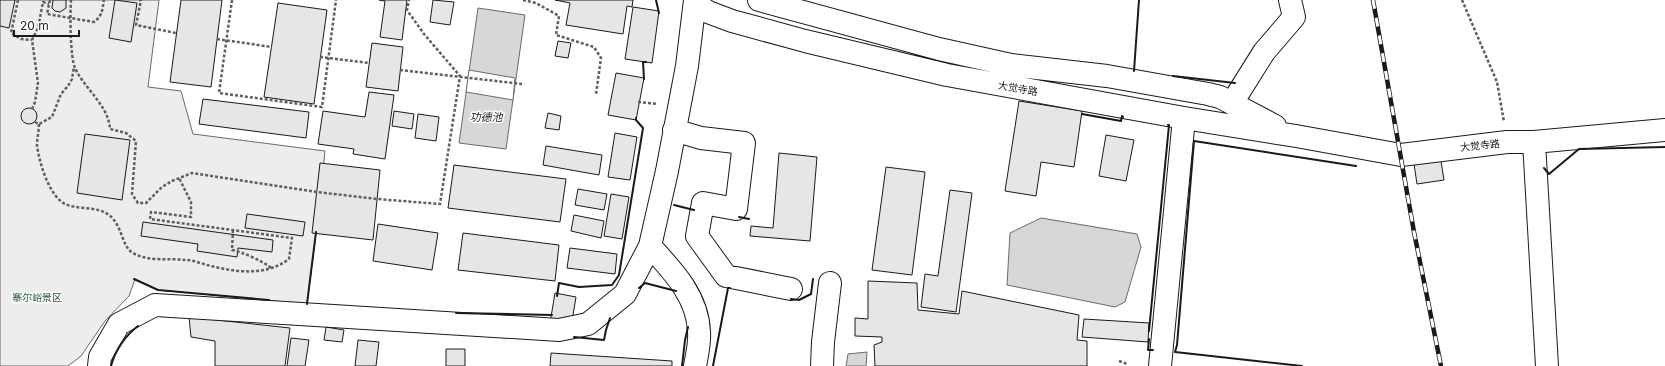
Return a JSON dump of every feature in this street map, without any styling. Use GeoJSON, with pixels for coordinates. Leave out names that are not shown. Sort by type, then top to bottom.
{"type":"FeatureCollection","features":[{"type":"Feature","properties":{"kind":"street","name":"大觉寺路"},"geometry":{"type":"LineString","coordinates":[[759,0],[946,51],[1011,65],[1107,76],[1208,94],[1232,103],[1254,116],[1296,136]]}},
{"type":"Feature","properties":{"kind":"street"},"geometry":{"type":"LineString","coordinates":[[1232,103],[1264,52],[1294,17],[1290,0]]}},
{"type":"Feature","properties":{"kind":"street","name":"大觉寺路"},"geometry":{"type":"LineString","coordinates":[[701,1],[708,12],[743,24],[805,41],[947,75],[1184,118],[1401,155],[1507,142],[1534,142],[1665,130]]}},
{"type":"Feature","properties":{"kind":"street"},"geometry":{"type":"LineString","coordinates":[[99,366],[100,357],[119,324],[155,305],[559,330],[588,324],[625,294],[650,246],[667,171],[701,1]]}},
{"type":"Feature","properties":{"kind":"street"},"geometry":{"type":"LineString","coordinates":[[1160,366],[1184,118]]}},
{"type":"Feature","properties":{"kind":"street"},"geometry":{"type":"LineString","coordinates":[[674,130],[701,138],[744,143],[736,209],[703,203],[698,236],[726,276],[791,289]]}},
{"type":"Feature","properties":{"kind":"street"},"geometry":{"type":"LineString","coordinates":[[1534,142],[1547,366]]}},
{"type":"Feature","properties":{"kind":"street"},"geometry":{"type":"LineString","coordinates":[[650,246],[677,276],[694,304],[699,332],[696,366]]}},
{"type":"Feature","properties":{"kind":"street"},"geometry":{"type":"LineString","coordinates":[[822,366],[823,342],[830,283]]}},
{"type":"Feature","properties":{"kind":"path"},"geometry":{"type":"LineString","coordinates":[[18,0],[11,33],[21,39],[32,40]]}},
{"type":"Feature","properties":{"kind":"path"},"geometry":{"type":"LineString","coordinates":[[39,124],[52,117],[61,94],[72,79],[74,67],[70,18],[71,0]]}},
{"type":"Feature","properties":{"kind":"path"},"geometry":{"type":"LineString","coordinates":[[32,109],[35,102],[38,83],[32,40],[38,28],[43,2],[49,2],[47,14],[94,22],[103,12],[104,0]]}},
{"type":"Feature","properties":{"kind":"path"},"geometry":{"type":"LineString","coordinates":[[139,0],[141,0],[136,25],[176,33]]}},
{"type":"Feature","properties":{"kind":"path"},"geometry":{"type":"LineString","coordinates":[[232,0],[219,93],[322,107],[336,0]]}},
{"type":"Feature","properties":{"kind":"path"},"geometry":{"type":"LineString","coordinates":[[74,67],[106,113],[110,129],[126,133],[136,141],[132,194],[138,203],[146,203],[162,187],[192,173],[317,192],[440,204],[460,76],[424,34],[407,10],[409,0]]}},
{"type":"Feature","properties":{"kind":"path"},"geometry":{"type":"LineString","coordinates":[[523,0],[536,3],[559,16],[556,35],[594,47],[601,58],[596,94]]}},
{"type":"Feature","properties":{"kind":"path"},"geometry":{"type":"LineString","coordinates":[[1462,0],[1497,82],[1507,142]]}},
{"type":"Feature","properties":{"kind":"path"},"geometry":{"type":"LineString","coordinates":[[217,39],[272,47]]}},
{"type":"Feature","properties":{"kind":"path"},"geometry":{"type":"LineString","coordinates":[[320,57],[369,63]]}},
{"type":"Feature","properties":{"kind":"path"},"geometry":{"type":"LineString","coordinates":[[400,70],[522,84]]}},
{"type":"Feature","properties":{"kind":"path"},"geometry":{"type":"LineString","coordinates":[[35,122],[39,124]]}},
{"type":"Feature","properties":{"kind":"path"},"geometry":{"type":"LineString","coordinates":[[39,124],[37,145],[39,155],[48,184],[55,195],[65,204],[108,214],[116,222],[126,247],[133,253],[159,259],[189,260],[208,265],[250,272],[281,265],[288,259],[292,238],[150,219],[151,212],[191,217],[191,202],[179,178]]}},
{"type":"Feature","properties":{"kind":"path"},"geometry":{"type":"LineString","coordinates":[[233,230],[232,250],[240,251],[254,259],[261,260],[271,268]]}},
{"type":"Feature","properties":{"kind":"path"},"geometry":{"type":"LineString","coordinates":[[1119,361],[1128,366]]}},
{"type":"Feature","properties":{"kind":"green space","name":"寨尔峪景区"},"geometry":{"type":"Polygon","coordinates":[[[0,0],[159,0],[148,87],[181,91],[193,134],[325,151],[307,304],[158,290],[135,279],[129,296],[105,321],[81,356],[68,366],[0,366],[0,0]]]}},
{"type":"Feature","properties":{"kind":"water","name":"功德池"},"geometry":{"type":"Polygon","coordinates":[[[478,8],[525,15],[506,149],[459,143],[478,8]]]}},
{"type":"Feature","properties":{"kind":"water"},"geometry":{"type":"Polygon","coordinates":[[[1041,218],[1137,234],[1141,247],[1125,302],[1115,307],[1007,285],[1010,233],[1041,218]]]}},
{"type":"Feature","properties":{"kind":"water"},"geometry":{"type":"Polygon","coordinates":[[[867,352],[866,366],[846,366],[848,354],[867,352]]]}},
{"type":"Feature","properties":{"kind":"pier"},"geometry":{"type":"Polygon","coordinates":[[[469,70],[515,78],[513,100],[466,92],[469,70]]]}},
{"type":"Feature","properties":{"kind":"building"},"geometry":{"type":"Polygon","coordinates":[[[0,0],[15,0],[9,28],[0,26],[0,0]]]}},
{"type":"Feature","properties":{"kind":"building"},"geometry":{"type":"Polygon","coordinates":[[[53,0],[66,0],[66,8],[60,12],[55,11],[52,8],[53,0]]]}},
{"type":"Feature","properties":{"kind":"building"},"geometry":{"type":"Polygon","coordinates":[[[115,0],[137,3],[131,42],[109,38],[115,0]]]}},
{"type":"Feature","properties":{"kind":"building"},"geometry":{"type":"Polygon","coordinates":[[[181,0],[222,0],[211,87],[170,82],[181,0]]]}},
{"type":"Feature","properties":{"kind":"building"},"geometry":{"type":"Polygon","coordinates":[[[379,0],[407,0],[402,40],[380,37],[385,1],[379,0]]]}},
{"type":"Feature","properties":{"kind":"building"},"geometry":{"type":"Polygon","coordinates":[[[433,0],[454,2],[450,25],[430,22],[433,0]]]}},
{"type":"Feature","properties":{"kind":"building"},"geometry":{"type":"Polygon","coordinates":[[[555,0],[633,0],[632,7],[627,6],[623,34],[566,25],[570,3],[555,0]]]}},
{"type":"Feature","properties":{"kind":"building"},"geometry":{"type":"Polygon","coordinates":[[[278,3],[327,10],[314,104],[264,97],[278,3]]]}},
{"type":"Feature","properties":{"kind":"building"},"geometry":{"type":"Polygon","coordinates":[[[633,7],[659,11],[652,63],[625,59],[633,7]]]}},
{"type":"Feature","properties":{"kind":"building"},"geometry":{"type":"Polygon","coordinates":[[[558,41],[571,43],[568,58],[555,56],[558,41]]]}},
{"type":"Feature","properties":{"kind":"building"},"geometry":{"type":"Polygon","coordinates":[[[372,43],[403,47],[398,91],[366,87],[372,43]]]}},
{"type":"Feature","properties":{"kind":"building"},"geometry":{"type":"Polygon","coordinates":[[[616,73],[644,78],[636,120],[608,115],[616,73]]]}},
{"type":"Feature","properties":{"kind":"building"},"geometry":{"type":"Polygon","coordinates":[[[369,92],[394,95],[385,159],[353,154],[354,149],[318,144],[323,111],[365,117],[369,92]]]}},
{"type":"Feature","properties":{"kind":"building"},"geometry":{"type":"Polygon","coordinates":[[[203,99],[309,112],[306,138],[199,124],[203,99]]]}},
{"type":"Feature","properties":{"kind":"building"},"geometry":{"type":"Polygon","coordinates":[[[1019,101],[1082,111],[1074,167],[1041,162],[1036,196],[1005,191],[1019,101]]]}},
{"type":"Feature","properties":{"kind":"building"},"geometry":{"type":"Polygon","coordinates":[[[29,108],[35,110],[37,116],[35,122],[29,124],[23,122],[21,116],[23,110],[29,108]]]}},
{"type":"Feature","properties":{"kind":"building"},"geometry":{"type":"Polygon","coordinates":[[[394,111],[414,114],[412,129],[392,126],[394,111]]]}},
{"type":"Feature","properties":{"kind":"building"},"geometry":{"type":"Polygon","coordinates":[[[548,113],[561,116],[559,130],[545,128],[548,113]]]}},
{"type":"Feature","properties":{"kind":"building"},"geometry":{"type":"Polygon","coordinates":[[[418,114],[439,117],[436,141],[415,138],[418,114]]]}},
{"type":"Feature","properties":{"kind":"building"},"geometry":{"type":"Polygon","coordinates":[[[615,133],[637,137],[630,180],[608,177],[615,133]]]}},
{"type":"Feature","properties":{"kind":"building"},"geometry":{"type":"Polygon","coordinates":[[[85,134],[130,140],[122,200],[77,193],[85,134]]]}},
{"type":"Feature","properties":{"kind":"building"},"geometry":{"type":"Polygon","coordinates":[[[1106,135],[1134,140],[1126,181],[1099,176],[1106,135]]]}},
{"type":"Feature","properties":{"kind":"building"},"geometry":{"type":"Polygon","coordinates":[[[546,146],[602,155],[599,175],[543,165],[546,146]]]}},
{"type":"Feature","properties":{"kind":"building"},"geometry":{"type":"Polygon","coordinates":[[[779,153],[817,157],[810,241],[750,236],[751,226],[773,228],[779,153]]]}},
{"type":"Feature","properties":{"kind":"building"},"geometry":{"type":"Polygon","coordinates":[[[1441,161],[1444,180],[1417,184],[1414,164],[1441,161]]]}},
{"type":"Feature","properties":{"kind":"building"},"geometry":{"type":"Polygon","coordinates":[[[320,163],[380,170],[373,240],[312,233],[320,163]]]}},
{"type":"Feature","properties":{"kind":"building"},"geometry":{"type":"Polygon","coordinates":[[[454,165],[566,179],[560,222],[448,208],[454,165]]]}},
{"type":"Feature","properties":{"kind":"building"},"geometry":{"type":"Polygon","coordinates":[[[886,167],[925,172],[912,275],[872,270],[886,167]]]}},
{"type":"Feature","properties":{"kind":"building"},"geometry":{"type":"Polygon","coordinates":[[[578,189],[607,194],[604,210],[575,205],[578,189]]]}},
{"type":"Feature","properties":{"kind":"building"},"geometry":{"type":"Polygon","coordinates":[[[950,190],[972,193],[956,312],[921,307],[925,274],[938,276],[950,190]]]}},
{"type":"Feature","properties":{"kind":"building"},"geometry":{"type":"Polygon","coordinates":[[[611,194],[629,197],[622,239],[604,236],[611,194]]]}},
{"type":"Feature","properties":{"kind":"building"},"geometry":{"type":"Polygon","coordinates":[[[247,214],[305,222],[303,236],[245,228],[247,214]]]}},
{"type":"Feature","properties":{"kind":"building"},"geometry":{"type":"Polygon","coordinates":[[[574,215],[604,221],[601,238],[571,231],[574,215]]]}},
{"type":"Feature","properties":{"kind":"building"},"geometry":{"type":"Polygon","coordinates":[[[143,222],[273,240],[272,252],[238,248],[237,257],[197,251],[198,244],[141,236],[143,222]]]}},
{"type":"Feature","properties":{"kind":"building"},"geometry":{"type":"Polygon","coordinates":[[[378,224],[438,233],[432,270],[373,261],[378,224]]]}},
{"type":"Feature","properties":{"kind":"building"},"geometry":{"type":"Polygon","coordinates":[[[463,233],[559,245],[555,281],[458,270],[463,233]]]}},
{"type":"Feature","properties":{"kind":"building"},"geometry":{"type":"Polygon","coordinates":[[[570,248],[617,254],[615,274],[567,268],[570,248]]]}},
{"type":"Feature","properties":{"kind":"building"},"geometry":{"type":"Polygon","coordinates":[[[868,281],[917,283],[918,310],[959,314],[962,291],[1079,315],[1077,340],[1087,341],[1087,366],[875,366],[874,345],[882,342],[882,337],[855,336],[855,318],[868,319],[868,281]]]}},
{"type":"Feature","properties":{"kind":"building"},"geometry":{"type":"Polygon","coordinates":[[[555,293],[576,297],[571,327],[550,323],[555,293]]]}},
{"type":"Feature","properties":{"kind":"building"},"geometry":{"type":"Polygon","coordinates":[[[189,317],[290,328],[285,366],[215,366],[215,341],[191,337],[189,317]]]}},
{"type":"Feature","properties":{"kind":"building"},"geometry":{"type":"Polygon","coordinates":[[[1084,319],[1149,323],[1148,342],[1082,337],[1084,319]]]}},
{"type":"Feature","properties":{"kind":"building"},"geometry":{"type":"Polygon","coordinates":[[[326,327],[344,330],[342,342],[324,340],[326,327]]]}},
{"type":"Feature","properties":{"kind":"building"},"geometry":{"type":"Polygon","coordinates":[[[291,338],[309,340],[305,366],[287,366],[291,338]]]}},
{"type":"Feature","properties":{"kind":"building"},"geometry":{"type":"Polygon","coordinates":[[[358,340],[379,342],[376,366],[355,366],[358,340]]]}},
{"type":"Feature","properties":{"kind":"building"},"geometry":{"type":"Polygon","coordinates":[[[446,349],[465,349],[465,366],[446,366],[446,349]]]}},
{"type":"Feature","properties":{"kind":"building"},"geometry":{"type":"Polygon","coordinates":[[[551,353],[672,361],[672,366],[550,366],[551,353]]]}},
{"type":"Feature","properties":{"kind":"railway"},"geometry":{"type":"LineString","coordinates":[[1373,0],[1414,232],[1441,366]]}},
{"type":"Feature","properties":{"kind":"wall"},"geometry":{"type":"LineString","coordinates":[[656,0],[659,13]]}},
{"type":"Feature","properties":{"kind":"wall"},"geometry":{"type":"LineString","coordinates":[[1134,71],[1139,0]]}},
{"type":"Feature","properties":{"kind":"wall"},"geometry":{"type":"LineString","coordinates":[[644,79],[643,62],[646,62]]}},
{"type":"Feature","properties":{"kind":"wall"},"geometry":{"type":"LineString","coordinates":[[1173,76],[1235,83]]}},
{"type":"Feature","properties":{"kind":"wall"},"geometry":{"type":"LineString","coordinates":[[1082,114],[1121,121],[1122,116],[1123,117]]}},
{"type":"Feature","properties":{"kind":"wall"},"geometry":{"type":"LineString","coordinates":[[557,296],[559,283],[579,287],[612,285],[619,275],[643,128],[636,118]]}},
{"type":"Feature","properties":{"kind":"wall"},"geometry":{"type":"LineString","coordinates":[[1149,331],[1168,125]]}},
{"type":"Feature","properties":{"kind":"wall"},"geometry":{"type":"LineString","coordinates":[[1302,366],[1175,352],[1177,345],[1194,141],[1356,166]]}},
{"type":"Feature","properties":{"kind":"wall"},"geometry":{"type":"LineString","coordinates":[[1544,168],[1549,174],[1579,149],[1665,147]]}},
{"type":"Feature","properties":{"kind":"wall"},"geometry":{"type":"LineString","coordinates":[[674,205],[694,210]]}},
{"type":"Feature","properties":{"kind":"wall"},"geometry":{"type":"LineString","coordinates":[[739,217],[749,219]]}},
{"type":"Feature","properties":{"kind":"wall"},"geometry":{"type":"LineString","coordinates":[[307,304],[316,232]]}},
{"type":"Feature","properties":{"kind":"wall"},"geometry":{"type":"LineString","coordinates":[[134,279],[158,290],[269,300]]}},
{"type":"Feature","properties":{"kind":"wall"},"geometry":{"type":"LineString","coordinates":[[791,299],[799,300],[811,294],[813,279]]}},
{"type":"Feature","properties":{"kind":"wall"},"geometry":{"type":"LineString","coordinates":[[639,288],[645,283],[676,291]]}},
{"type":"Feature","properties":{"kind":"wall"},"geometry":{"type":"LineString","coordinates":[[713,366],[728,288],[730,288]]}},
{"type":"Feature","properties":{"kind":"wall"},"geometry":{"type":"LineString","coordinates":[[456,313],[552,315]]}},
{"type":"Feature","properties":{"kind":"wall"},"geometry":{"type":"LineString","coordinates":[[574,337],[604,340],[610,318]]}},
{"type":"Feature","properties":{"kind":"wall"},"geometry":{"type":"LineString","coordinates":[[111,366],[115,354],[122,343],[138,326]]}},
{"type":"Feature","properties":{"kind":"wall"},"geometry":{"type":"LineString","coordinates":[[682,366],[688,327]]}},
{"type":"Feature","properties":{"kind":"wall"},"geometry":{"type":"LineString","coordinates":[[1149,339],[1148,350],[1153,350]]}}]}
